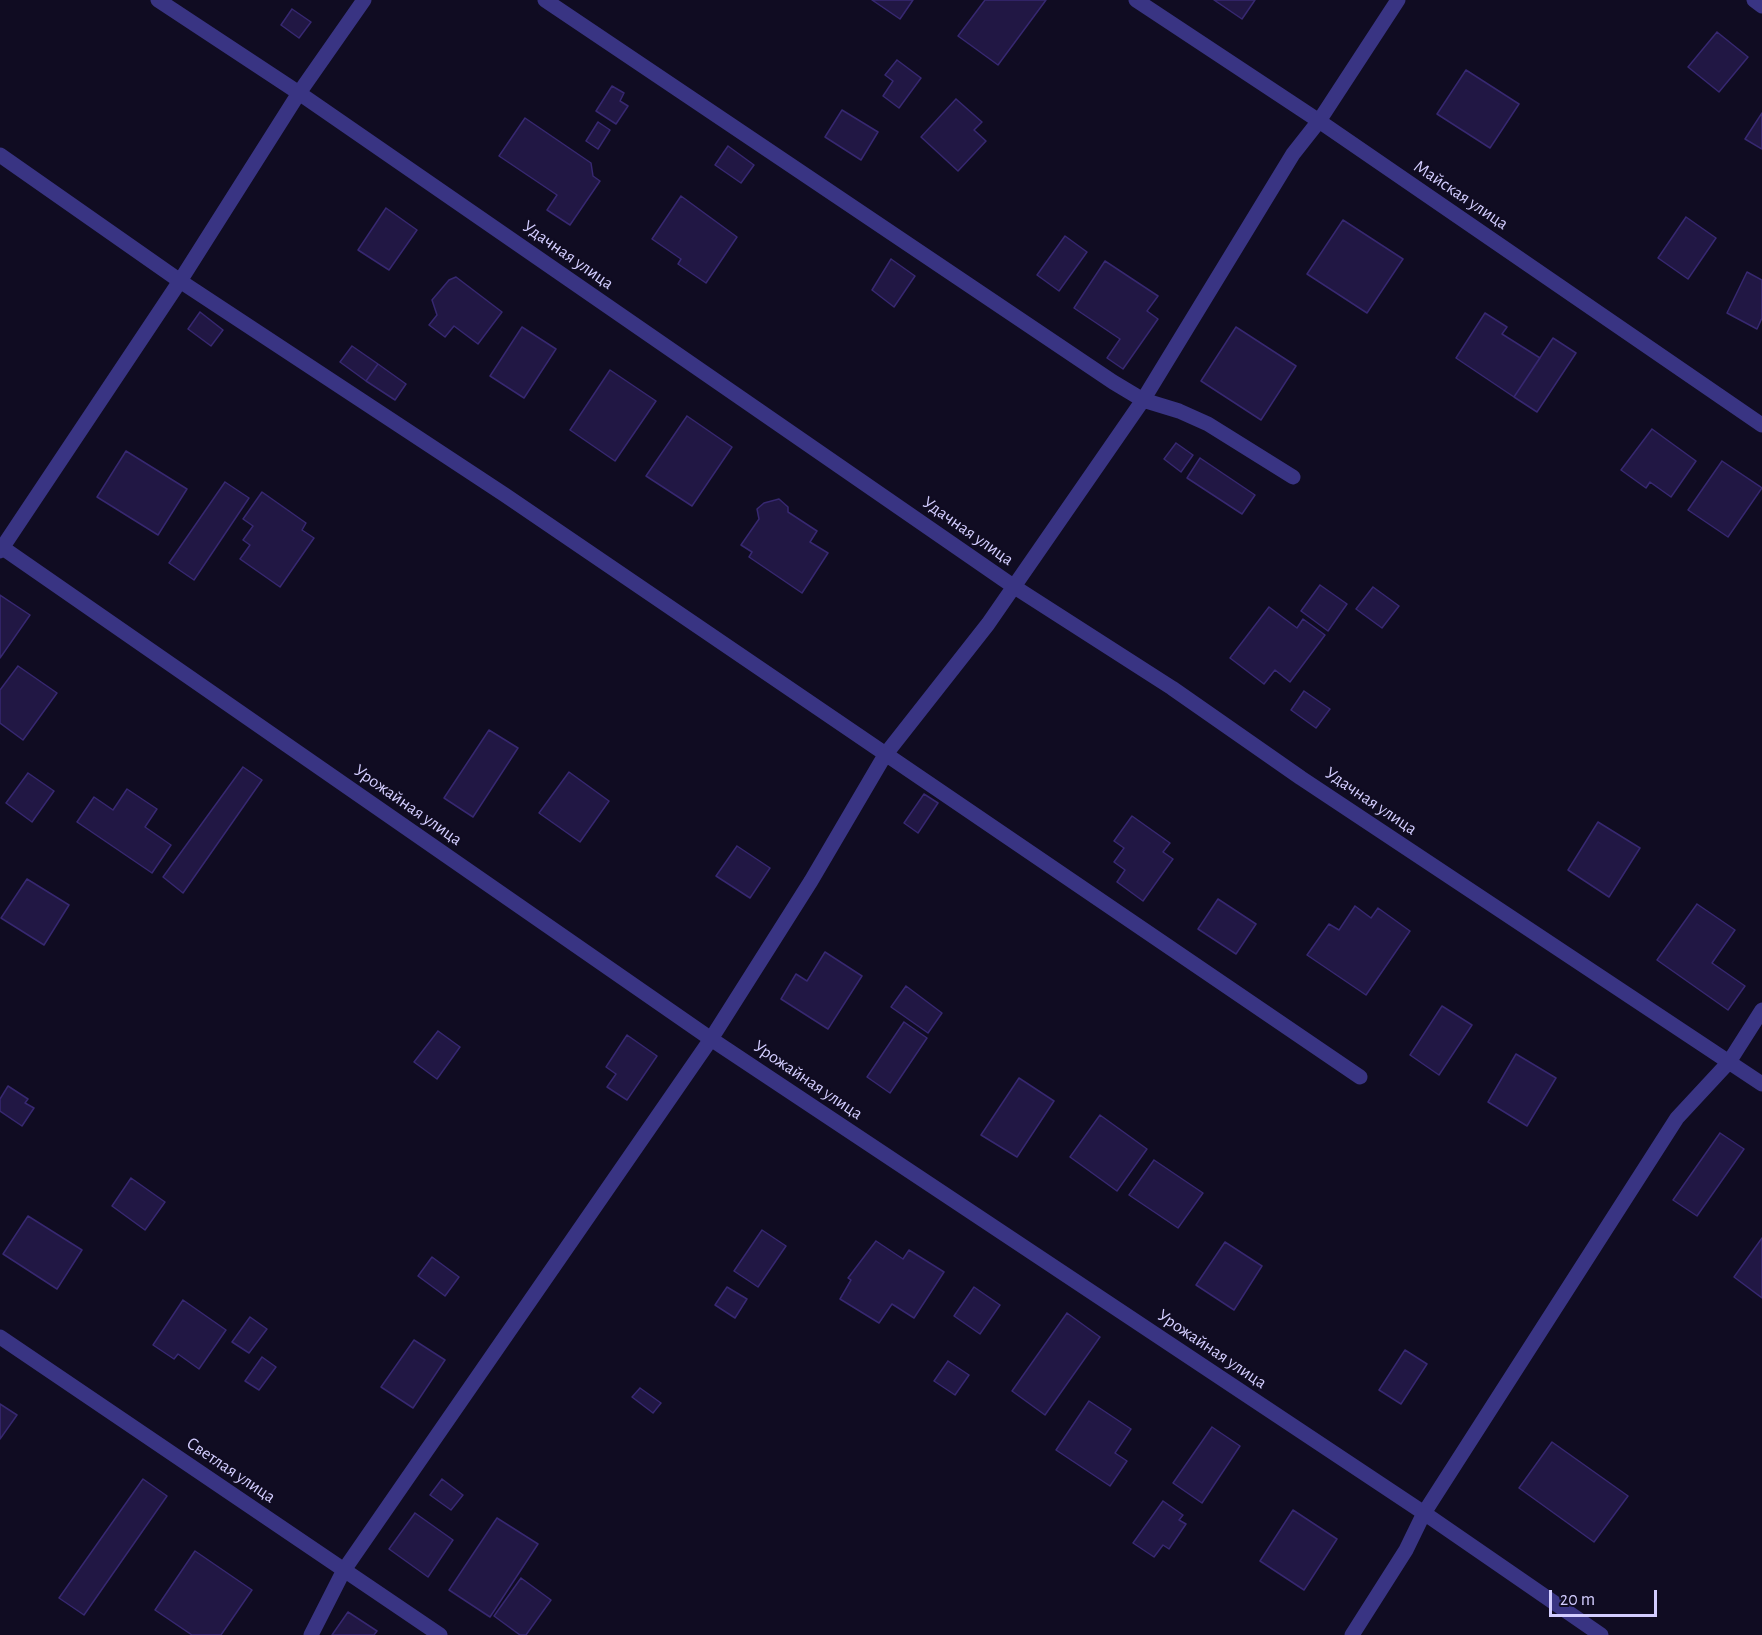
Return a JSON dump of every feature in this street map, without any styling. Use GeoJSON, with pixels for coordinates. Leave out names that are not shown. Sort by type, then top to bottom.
{"type":"FeatureCollection","features":[{"type":"Feature","properties":{"kind":"street","name":"Удачная улица"},"geometry":{"type":"LineString","coordinates":[[158,0],[299,93],[1012,586],[1172,688],[1301,778],[1762,1084]]}},
{"type":"Feature","properties":{"kind":"street"},"geometry":{"type":"LineString","coordinates":[[1,548],[180,281],[299,93],[364,0]]}},
{"type":"Feature","properties":{"kind":"street"},"geometry":{"type":"LineString","coordinates":[[545,0],[1143,400],[1179,411],[1208,424],[1293,477]]}},
{"type":"Feature","properties":{"kind":"street","name":"Майская улица"},"geometry":{"type":"LineString","coordinates":[[1137,0],[1319,121],[1762,425]]}},
{"type":"Feature","properties":{"kind":"street"},"geometry":{"type":"LineString","coordinates":[[311,1635],[344,1570],[711,1039],[811,881],[885,755],[988,624],[1012,586],[1143,400],[1293,154],[1319,121],[1398,0]]}},
{"type":"Feature","properties":{"kind":"street"},"geometry":{"type":"LineString","coordinates":[[1754,0],[1762,6]]}},
{"type":"Feature","properties":{"kind":"street"},"geometry":{"type":"LineString","coordinates":[[0,155],[180,281],[505,495],[1360,1077]]}},
{"type":"Feature","properties":{"kind":"street","name":"Урожайная улица"},"geometry":{"type":"LineString","coordinates":[[1,548],[711,1039],[1424,1513],[1601,1635]]}},
{"type":"Feature","properties":{"kind":"street"},"geometry":{"type":"LineString","coordinates":[[1352,1635],[1391,1575],[1424,1513],[1677,1118],[1729,1062],[1762,1010]]}},
{"type":"Feature","properties":{"kind":"street","name":"Светлая улица"},"geometry":{"type":"LineString","coordinates":[[0,1337],[440,1635]]}},
{"type":"Feature","properties":{"kind":"building"},"geometry":{"type":"Polygon","coordinates":[[[872,0],[913,0],[900,19],[872,0]]]}},
{"type":"Feature","properties":{"kind":"building"},"geometry":{"type":"Polygon","coordinates":[[[985,0],[1046,0],[998,65],[958,36],[985,0]]]}},
{"type":"Feature","properties":{"kind":"building"},"geometry":{"type":"Polygon","coordinates":[[[1214,0],[1255,0],[1242,19],[1214,0]]]}},
{"type":"Feature","properties":{"kind":"building"},"geometry":{"type":"Polygon","coordinates":[[[292,9],[311,22],[299,38],[281,25],[292,9]]]}},
{"type":"Feature","properties":{"kind":"building"},"geometry":{"type":"Polygon","coordinates":[[[1717,32],[1748,57],[1719,92],[1688,67],[1717,32]]]}},
{"type":"Feature","properties":{"kind":"building"},"geometry":{"type":"Polygon","coordinates":[[[897,60],[921,78],[899,108],[883,96],[893,81],[885,75],[897,60]]]}},
{"type":"Feature","properties":{"kind":"building"},"geometry":{"type":"Polygon","coordinates":[[[1466,70],[1519,104],[1490,148],[1437,114],[1466,70]]]}},
{"type":"Feature","properties":{"kind":"building"},"geometry":{"type":"Polygon","coordinates":[[[612,86],[624,93],[620,101],[628,106],[616,124],[596,111],[612,86]]]}},
{"type":"Feature","properties":{"kind":"building"},"geometry":{"type":"Polygon","coordinates":[[[956,99],[982,122],[974,130],[986,141],[958,171],[921,137],[956,99]]]}},
{"type":"Feature","properties":{"kind":"building"},"geometry":{"type":"Polygon","coordinates":[[[842,110],[878,132],[861,160],[825,137],[842,110]]]}},
{"type":"Feature","properties":{"kind":"building"},"geometry":{"type":"Polygon","coordinates":[[[1762,113],[1762,149],[1745,139],[1762,113]]]}},
{"type":"Feature","properties":{"kind":"building"},"geometry":{"type":"Polygon","coordinates":[[[525,118],[591,163],[593,176],[600,181],[570,225],[547,210],[557,195],[499,156],[525,118]]]}},
{"type":"Feature","properties":{"kind":"building"},"geometry":{"type":"Polygon","coordinates":[[[598,122],[610,130],[598,149],[586,141],[598,122]]]}},
{"type":"Feature","properties":{"kind":"building"},"geometry":{"type":"Polygon","coordinates":[[[728,146],[754,165],[741,183],[715,165],[728,146]]]}},
{"type":"Feature","properties":{"kind":"building"},"geometry":{"type":"Polygon","coordinates":[[[681,196],[737,237],[706,283],[678,264],[681,259],[652,239],[681,196]]]}},
{"type":"Feature","properties":{"kind":"building"},"geometry":{"type":"Polygon","coordinates":[[[386,208],[417,230],[389,270],[358,250],[386,208]]]}},
{"type":"Feature","properties":{"kind":"building"},"geometry":{"type":"Polygon","coordinates":[[[1686,217],[1716,238],[1688,279],[1658,258],[1686,217]]]}},
{"type":"Feature","properties":{"kind":"building"},"geometry":{"type":"Polygon","coordinates":[[[1343,220],[1403,259],[1367,313],[1307,274],[1343,220]]]}},
{"type":"Feature","properties":{"kind":"building"},"geometry":{"type":"Polygon","coordinates":[[[1065,236],[1087,252],[1059,291],[1037,275],[1065,236]]]}},
{"type":"Feature","properties":{"kind":"building"},"geometry":{"type":"Polygon","coordinates":[[[891,259],[915,276],[894,307],[872,290],[891,259]]]}},
{"type":"Feature","properties":{"kind":"building"},"geometry":{"type":"Polygon","coordinates":[[[1105,261],[1158,296],[1147,311],[1158,319],[1123,369],[1107,358],[1120,339],[1074,308],[1105,261]]]}},
{"type":"Feature","properties":{"kind":"building"},"geometry":{"type":"Polygon","coordinates":[[[1747,272],[1762,280],[1762,318],[1757,329],[1727,313],[1747,272]]]}},
{"type":"Feature","properties":{"kind":"building"},"geometry":{"type":"Polygon","coordinates":[[[456,277],[502,312],[478,344],[454,326],[445,337],[429,325],[437,315],[432,300],[449,280],[456,277]]]}},
{"type":"Feature","properties":{"kind":"building"},"geometry":{"type":"Polygon","coordinates":[[[200,312],[223,330],[211,346],[188,329],[200,312]]]}},
{"type":"Feature","properties":{"kind":"building"},"geometry":{"type":"Polygon","coordinates":[[[1485,313],[1507,327],[1502,334],[1540,358],[1514,397],[1456,358],[1485,313]]]}},
{"type":"Feature","properties":{"kind":"building"},"geometry":{"type":"Polygon","coordinates":[[[522,327],[556,349],[524,398],[490,376],[522,327]]]}},
{"type":"Feature","properties":{"kind":"building"},"geometry":{"type":"Polygon","coordinates":[[[1236,327],[1296,366],[1261,420],[1201,381],[1236,327]]]}},
{"type":"Feature","properties":{"kind":"building"},"geometry":{"type":"Polygon","coordinates":[[[1553,338],[1576,353],[1537,412],[1514,397],[1553,338]]]}},
{"type":"Feature","properties":{"kind":"building"},"geometry":{"type":"Polygon","coordinates":[[[352,346],[378,364],[366,381],[340,362],[352,346]]]}},
{"type":"Feature","properties":{"kind":"building"},"geometry":{"type":"Polygon","coordinates":[[[378,364],[406,384],[395,400],[366,381],[378,364]]]}},
{"type":"Feature","properties":{"kind":"building"},"geometry":{"type":"Polygon","coordinates":[[[610,370],[656,401],[615,461],[570,430],[610,370]]]}},
{"type":"Feature","properties":{"kind":"building"},"geometry":{"type":"Polygon","coordinates":[[[687,416],[732,447],[692,506],[646,476],[687,416]]]}},
{"type":"Feature","properties":{"kind":"building"},"geometry":{"type":"Polygon","coordinates":[[[1652,429],[1696,461],[1671,497],[1650,482],[1646,488],[1621,470],[1652,429]]]}},
{"type":"Feature","properties":{"kind":"building"},"geometry":{"type":"Polygon","coordinates":[[[1176,443],[1193,455],[1181,472],[1164,459],[1176,443]]]}},
{"type":"Feature","properties":{"kind":"building"},"geometry":{"type":"Polygon","coordinates":[[[126,451],[187,489],[158,535],[97,497],[126,451]]]}},
{"type":"Feature","properties":{"kind":"building"},"geometry":{"type":"Polygon","coordinates":[[[1200,458],[1255,495],[1242,514],[1187,478],[1200,458]]]}},
{"type":"Feature","properties":{"kind":"building"},"geometry":{"type":"Polygon","coordinates":[[[1722,461],[1762,488],[1728,537],[1688,510],[1722,461]]]}},
{"type":"Feature","properties":{"kind":"building"},"geometry":{"type":"Polygon","coordinates":[[[225,482],[249,498],[194,580],[169,563],[225,482]]]}},
{"type":"Feature","properties":{"kind":"building"},"geometry":{"type":"Polygon","coordinates":[[[262,492],[306,523],[302,530],[314,538],[280,587],[240,559],[250,545],[243,540],[253,526],[243,519],[262,492]]]}},
{"type":"Feature","properties":{"kind":"building"},"geometry":{"type":"Polygon","coordinates":[[[779,499],[788,507],[788,512],[817,531],[810,542],[828,553],[802,593],[749,557],[752,552],[741,545],[759,519],[757,509],[764,503],[779,499]]]}},
{"type":"Feature","properties":{"kind":"building"},"geometry":{"type":"Polygon","coordinates":[[[1320,585],[1347,604],[1328,631],[1301,611],[1320,585]]]}},
{"type":"Feature","properties":{"kind":"building"},"geometry":{"type":"Polygon","coordinates":[[[1373,587],[1399,606],[1382,628],[1356,609],[1373,587]]]}},
{"type":"Feature","properties":{"kind":"building"},"geometry":{"type":"Polygon","coordinates":[[[0,595],[30,615],[0,658],[0,595]]]}},
{"type":"Feature","properties":{"kind":"building"},"geometry":{"type":"Polygon","coordinates":[[[1269,607],[1297,628],[1303,619],[1325,635],[1290,682],[1275,670],[1264,684],[1230,658],[1269,607]]]}},
{"type":"Feature","properties":{"kind":"building"},"geometry":{"type":"Polygon","coordinates":[[[18,666],[57,693],[23,740],[0,723],[0,690],[18,666]]]}},
{"type":"Feature","properties":{"kind":"building"},"geometry":{"type":"Polygon","coordinates":[[[1304,691],[1330,709],[1316,728],[1291,710],[1304,691]]]}},
{"type":"Feature","properties":{"kind":"building"},"geometry":{"type":"Polygon","coordinates":[[[489,730],[518,748],[473,817],[444,798],[489,730]]]}},
{"type":"Feature","properties":{"kind":"building"},"geometry":{"type":"Polygon","coordinates":[[[243,767],[262,780],[183,893],[163,877],[243,767]]]}},
{"type":"Feature","properties":{"kind":"building"},"geometry":{"type":"Polygon","coordinates":[[[569,772],[609,801],[580,842],[539,813],[569,772]]]}},
{"type":"Feature","properties":{"kind":"building"},"geometry":{"type":"Polygon","coordinates":[[[28,773],[54,791],[32,822],[6,803],[28,773]]]}},
{"type":"Feature","properties":{"kind":"building"},"geometry":{"type":"Polygon","coordinates":[[[127,789],[157,809],[145,827],[171,845],[152,873],[77,822],[94,797],[113,810],[127,789]]]}},
{"type":"Feature","properties":{"kind":"building"},"geometry":{"type":"Polygon","coordinates":[[[924,794],[938,803],[918,833],[904,823],[924,794]]]}},
{"type":"Feature","properties":{"kind":"building"},"geometry":{"type":"Polygon","coordinates":[[[1132,816],[1170,843],[1163,852],[1173,859],[1143,901],[1117,882],[1125,870],[1114,862],[1124,848],[1114,841],[1132,816]]]}},
{"type":"Feature","properties":{"kind":"building"},"geometry":{"type":"Polygon","coordinates":[[[1598,822],[1640,848],[1609,897],[1568,870],[1598,822]]]}},
{"type":"Feature","properties":{"kind":"building"},"geometry":{"type":"Polygon","coordinates":[[[737,846],[770,868],[750,898],[716,876],[737,846]]]}},
{"type":"Feature","properties":{"kind":"building"},"geometry":{"type":"Polygon","coordinates":[[[27,879],[69,905],[44,945],[1,918],[27,879]]]}},
{"type":"Feature","properties":{"kind":"building"},"geometry":{"type":"Polygon","coordinates":[[[1218,899],[1256,924],[1236,954],[1198,929],[1218,899]]]}},
{"type":"Feature","properties":{"kind":"building"},"geometry":{"type":"Polygon","coordinates":[[[1697,904],[1735,930],[1712,963],[1745,986],[1728,1010],[1657,960],[1697,904]]]}},
{"type":"Feature","properties":{"kind":"building"},"geometry":{"type":"Polygon","coordinates":[[[1355,906],[1371,918],[1378,908],[1410,931],[1366,995],[1307,955],[1329,924],[1339,930],[1355,906]]]}},
{"type":"Feature","properties":{"kind":"building"},"geometry":{"type":"Polygon","coordinates":[[[825,952],[862,976],[828,1029],[781,999],[796,974],[807,981],[825,952]]]}},
{"type":"Feature","properties":{"kind":"building"},"geometry":{"type":"Polygon","coordinates":[[[906,986],[942,1013],[928,1033],[891,1007],[906,986]]]}},
{"type":"Feature","properties":{"kind":"building"},"geometry":{"type":"Polygon","coordinates":[[[1442,1006],[1472,1025],[1439,1075],[1410,1055],[1442,1006]]]}},
{"type":"Feature","properties":{"kind":"building"},"geometry":{"type":"Polygon","coordinates":[[[904,1022],[927,1038],[890,1093],[867,1077],[904,1022]]]}},
{"type":"Feature","properties":{"kind":"building"},"geometry":{"type":"Polygon","coordinates":[[[438,1031],[460,1047],[437,1079],[414,1062],[438,1031]]]}},
{"type":"Feature","properties":{"kind":"building"},"geometry":{"type":"Polygon","coordinates":[[[627,1035],[657,1056],[627,1100],[607,1087],[616,1074],[606,1067],[627,1035]]]}},
{"type":"Feature","properties":{"kind":"building"},"geometry":{"type":"Polygon","coordinates":[[[1516,1054],[1556,1078],[1527,1126],[1488,1102],[1516,1054]]]}},
{"type":"Feature","properties":{"kind":"building"},"geometry":{"type":"Polygon","coordinates":[[[1019,1078],[1054,1101],[1017,1157],[981,1135],[1019,1078]]]}},
{"type":"Feature","properties":{"kind":"building"},"geometry":{"type":"Polygon","coordinates":[[[8,1086],[28,1099],[25,1103],[34,1108],[22,1126],[0,1111],[0,1099],[8,1086]]]}},
{"type":"Feature","properties":{"kind":"building"},"geometry":{"type":"Polygon","coordinates":[[[1100,1115],[1147,1149],[1117,1191],[1070,1157],[1100,1115]]]}},
{"type":"Feature","properties":{"kind":"building"},"geometry":{"type":"Polygon","coordinates":[[[1720,1133],[1744,1149],[1697,1216],[1673,1200],[1720,1133]]]}},
{"type":"Feature","properties":{"kind":"building"},"geometry":{"type":"Polygon","coordinates":[[[1154,1160],[1203,1193],[1178,1228],[1129,1195],[1154,1160]]]}},
{"type":"Feature","properties":{"kind":"building"},"geometry":{"type":"Polygon","coordinates":[[[131,1178],[165,1202],[145,1230],[112,1206],[131,1178]]]}},
{"type":"Feature","properties":{"kind":"building"},"geometry":{"type":"Polygon","coordinates":[[[28,1216],[82,1250],[57,1289],[3,1254],[28,1216]]]}},
{"type":"Feature","properties":{"kind":"building"},"geometry":{"type":"Polygon","coordinates":[[[762,1230],[786,1246],[758,1287],[734,1271],[762,1230]]]}},
{"type":"Feature","properties":{"kind":"building"},"geometry":{"type":"Polygon","coordinates":[[[1762,1238],[1762,1298],[1734,1277],[1762,1238]]]}},
{"type":"Feature","properties":{"kind":"building"},"geometry":{"type":"Polygon","coordinates":[[[876,1241],[903,1259],[909,1250],[944,1272],[914,1318],[892,1304],[879,1323],[840,1299],[851,1280],[848,1278],[876,1241]]]}},
{"type":"Feature","properties":{"kind":"building"},"geometry":{"type":"Polygon","coordinates":[[[1225,1242],[1262,1266],[1234,1310],[1196,1285],[1225,1242]]]}},
{"type":"Feature","properties":{"kind":"building"},"geometry":{"type":"Polygon","coordinates":[[[432,1257],[459,1277],[445,1296],[418,1276],[432,1257]]]}},
{"type":"Feature","properties":{"kind":"building"},"geometry":{"type":"Polygon","coordinates":[[[727,1287],[747,1299],[735,1318],[715,1305],[727,1287]]]}},
{"type":"Feature","properties":{"kind":"building"},"geometry":{"type":"Polygon","coordinates":[[[974,1287],[1000,1305],[980,1334],[954,1316],[974,1287]]]}},
{"type":"Feature","properties":{"kind":"building"},"geometry":{"type":"Polygon","coordinates":[[[183,1300],[226,1330],[199,1369],[178,1354],[174,1359],[153,1345],[183,1300]]]}},
{"type":"Feature","properties":{"kind":"building"},"geometry":{"type":"Polygon","coordinates":[[[1067,1313],[1100,1337],[1045,1415],[1012,1391],[1067,1313]]]}},
{"type":"Feature","properties":{"kind":"building"},"geometry":{"type":"Polygon","coordinates":[[[250,1317],[267,1329],[249,1353],[232,1342],[250,1317]]]}},
{"type":"Feature","properties":{"kind":"building"},"geometry":{"type":"Polygon","coordinates":[[[414,1340],[445,1360],[413,1408],[381,1387],[414,1340]]]}},
{"type":"Feature","properties":{"kind":"building"},"geometry":{"type":"Polygon","coordinates":[[[1405,1350],[1427,1364],[1401,1404],[1379,1390],[1405,1350]]]}},
{"type":"Feature","properties":{"kind":"building"},"geometry":{"type":"Polygon","coordinates":[[[262,1357],[276,1367],[259,1390],[245,1381],[262,1357]]]}},
{"type":"Feature","properties":{"kind":"building"},"geometry":{"type":"Polygon","coordinates":[[[948,1361],[969,1375],[955,1395],[934,1381],[948,1361]]]}},
{"type":"Feature","properties":{"kind":"building"},"geometry":{"type":"Polygon","coordinates":[[[640,1388],[661,1403],[653,1413],[632,1397],[640,1388]]]}},
{"type":"Feature","properties":{"kind":"building"},"geometry":{"type":"Polygon","coordinates":[[[1089,1401],[1131,1429],[1115,1453],[1127,1461],[1110,1486],[1056,1450],[1089,1401]]]}},
{"type":"Feature","properties":{"kind":"building"},"geometry":{"type":"Polygon","coordinates":[[[0,1404],[17,1415],[0,1439],[0,1404]]]}},
{"type":"Feature","properties":{"kind":"building"},"geometry":{"type":"Polygon","coordinates":[[[1212,1427],[1240,1446],[1202,1503],[1173,1483],[1212,1427]]]}},
{"type":"Feature","properties":{"kind":"building"},"geometry":{"type":"Polygon","coordinates":[[[1552,1442],[1628,1496],[1594,1542],[1519,1488],[1552,1442]]]}},
{"type":"Feature","properties":{"kind":"building"},"geometry":{"type":"Polygon","coordinates":[[[143,1479],[167,1496],[84,1615],[59,1598],[143,1479]]]}},
{"type":"Feature","properties":{"kind":"building"},"geometry":{"type":"Polygon","coordinates":[[[442,1479],[463,1495],[451,1510],[430,1495],[442,1479]]]}},
{"type":"Feature","properties":{"kind":"building"},"geometry":{"type":"Polygon","coordinates":[[[1163,1501],[1183,1515],[1179,1520],[1186,1524],[1169,1549],[1163,1545],[1154,1557],[1133,1543],[1163,1501]]]}},
{"type":"Feature","properties":{"kind":"building"},"geometry":{"type":"Polygon","coordinates":[[[1293,1510],[1337,1539],[1304,1590],[1260,1561],[1293,1510]]]}},
{"type":"Feature","properties":{"kind":"building"},"geometry":{"type":"Polygon","coordinates":[[[415,1513],[453,1540],[428,1577],[389,1549],[415,1513]]]}},
{"type":"Feature","properties":{"kind":"building"},"geometry":{"type":"Polygon","coordinates":[[[497,1518],[538,1544],[490,1617],[449,1590],[497,1518]]]}},
{"type":"Feature","properties":{"kind":"building"},"geometry":{"type":"Polygon","coordinates":[[[195,1551],[252,1590],[221,1635],[192,1635],[155,1610],[195,1551]]]}},
{"type":"Feature","properties":{"kind":"building"},"geometry":{"type":"Polygon","coordinates":[[[521,1578],[551,1600],[526,1635],[520,1635],[494,1616],[521,1578]]]}},
{"type":"Feature","properties":{"kind":"building"},"geometry":{"type":"Polygon","coordinates":[[[348,1612],[377,1631],[374,1635],[332,1635],[348,1612]]]}}]}
